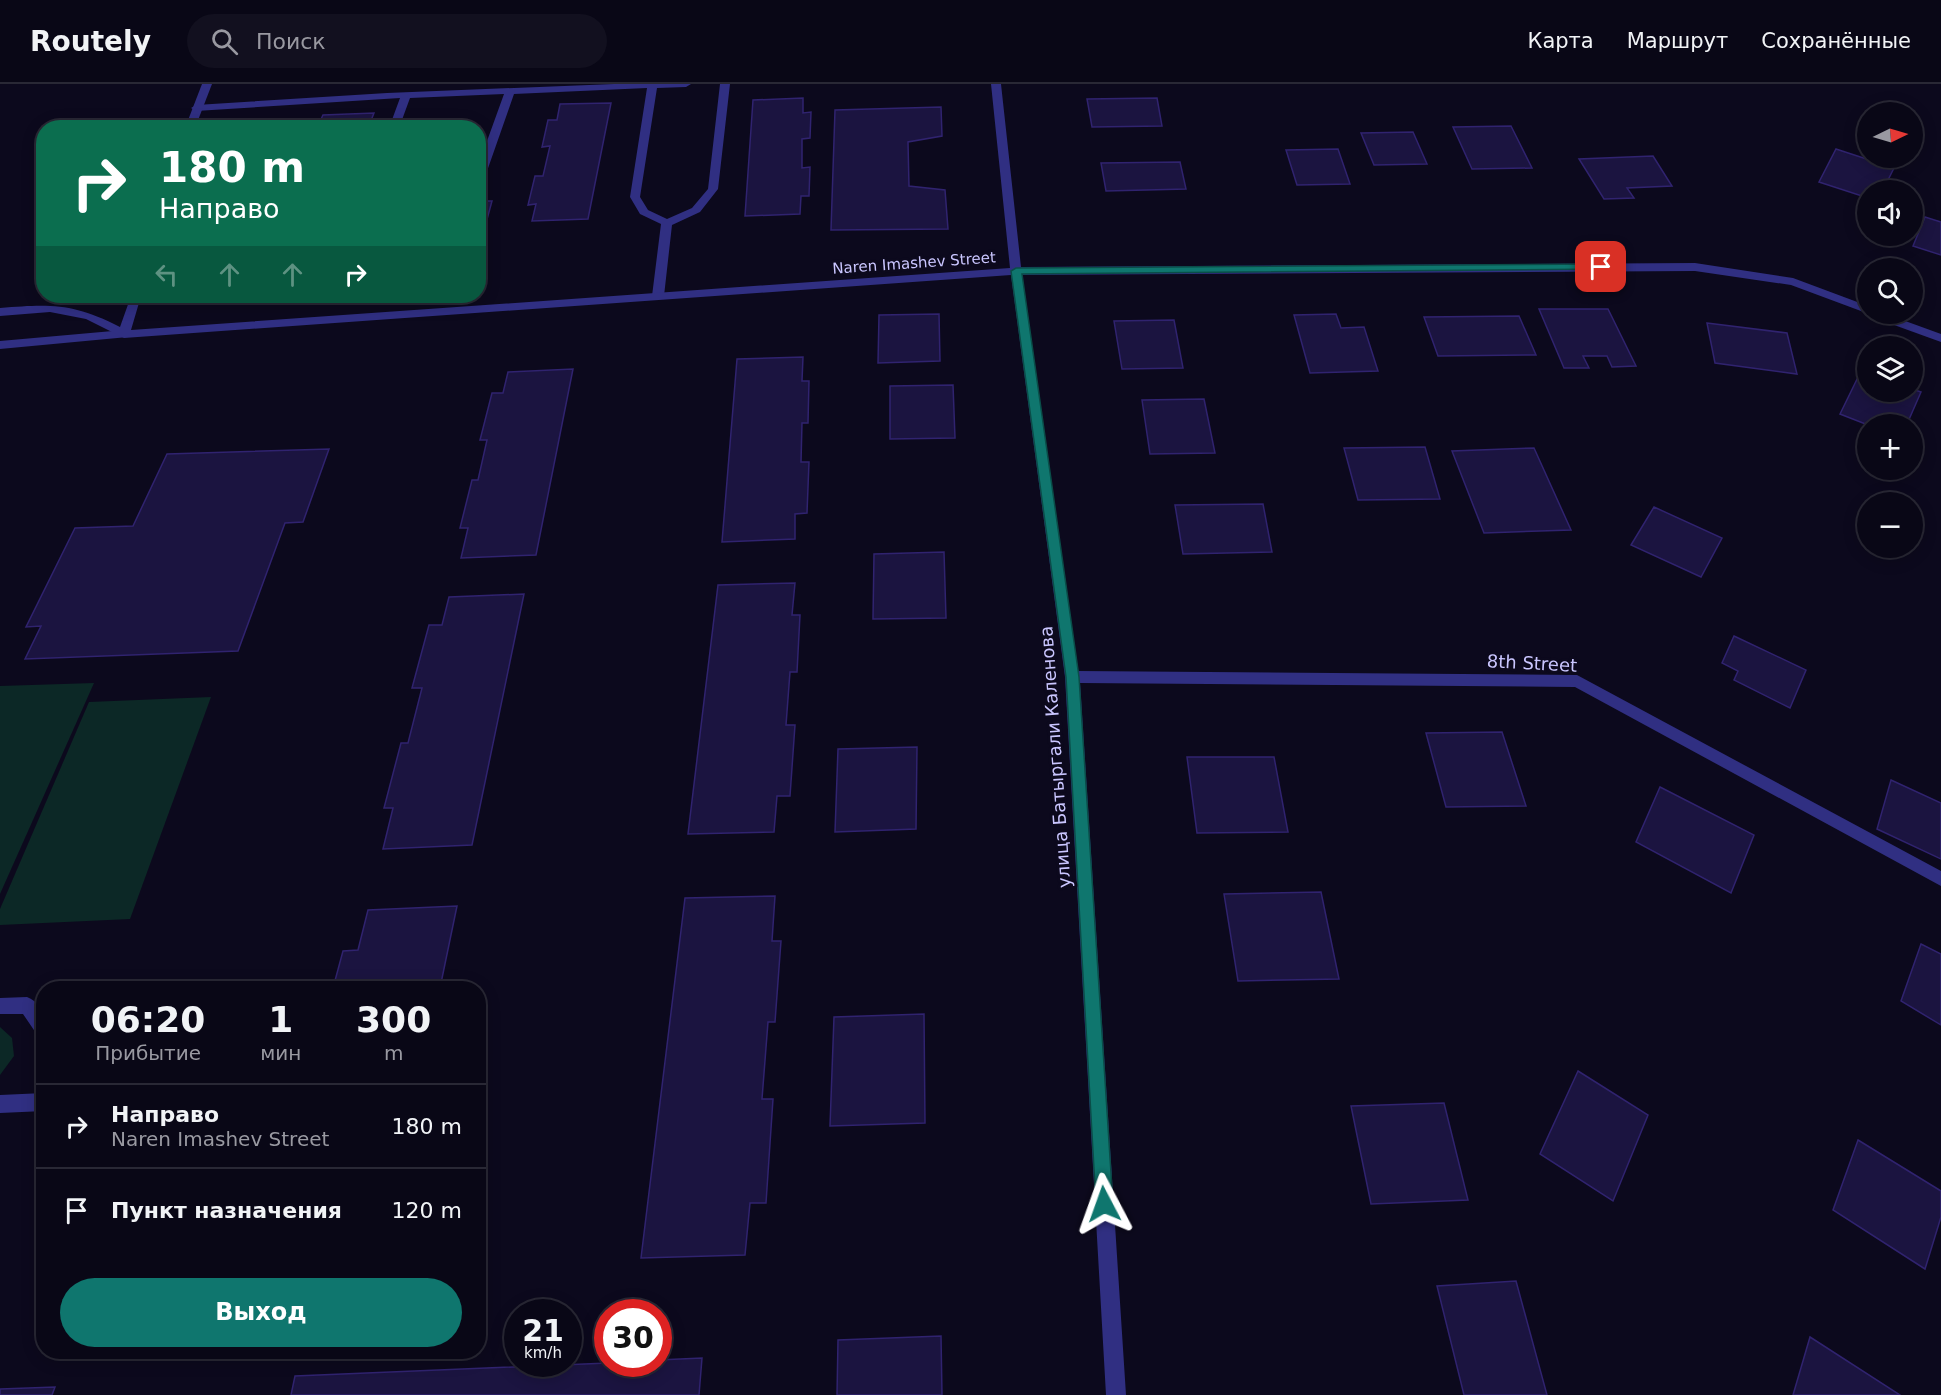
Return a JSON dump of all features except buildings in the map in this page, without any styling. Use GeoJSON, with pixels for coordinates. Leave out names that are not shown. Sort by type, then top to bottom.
{"type":"FeatureCollection","features":[{"type":"Feature","properties":{"kind":"street"},"geometry":{"type":"LineString","coordinates":[[192,120],[207,84]]}},
{"type":"Feature","properties":{"kind":"street"},"geometry":{"type":"LineString","coordinates":[[196,108],[686,84]]}},
{"type":"Feature","properties":{"kind":"street"},"geometry":{"type":"LineString","coordinates":[[653,85],[634,196],[644,212],[667,223],[696,210],[713,189],[725,84]]}},
{"type":"Feature","properties":{"kind":"street","name":"улица Батыргали Каленова"},"geometry":{"type":"LineString","coordinates":[[996,84],[1016,271],[1072,677],[1116,1395]]}},
{"type":"Feature","properties":{"kind":"street"},"geometry":{"type":"LineString","coordinates":[[486,160],[510,92]]}},
{"type":"Feature","properties":{"kind":"street"},"geometry":{"type":"LineString","coordinates":[[397,120],[406,96]]}},
{"type":"Feature","properties":{"kind":"street"},"geometry":{"type":"LineString","coordinates":[[658,296],[667,223]]}},
{"type":"Feature","properties":{"kind":"street","name":"Naren Imashev Street"},"geometry":{"type":"LineString","coordinates":[[0,345],[124,334],[1016,271],[1695,267],[1793,282],[1857,306]]}},
{"type":"Feature","properties":{"kind":"street"},"geometry":{"type":"LineString","coordinates":[[0,312],[50,308],[89,316],[124,334],[134,303]]}},
{"type":"Feature","properties":{"kind":"street"},"geometry":{"type":"LineString","coordinates":[[1903,324],[1941,338]]}},
{"type":"Feature","properties":{"kind":"street","name":"8th Street"},"geometry":{"type":"LineString","coordinates":[[1072,677],[1577,681],[1941,879]]}},
{"type":"Feature","properties":{"kind":"street"},"geometry":{"type":"LineString","coordinates":[[0,1006],[27,1005],[36,1018]]}},
{"type":"Feature","properties":{"kind":"street"},"geometry":{"type":"LineString","coordinates":[[0,1104],[36,1102]]}},
{"type":"Feature","properties":{"kind":"green space"},"geometry":{"type":"Polygon","coordinates":[[[94,683],[0,894],[0,686],[94,683]]]}},
{"type":"Feature","properties":{"kind":"green space"},"geometry":{"type":"Polygon","coordinates":[[[211,697],[130,919],[0,925],[0,909],[89,702],[211,697]]]}},
{"type":"Feature","properties":{"kind":"green space"},"geometry":{"type":"Polygon","coordinates":[[[0,1027],[12,1038],[14,1056],[0,1075],[0,1027]]]}},
{"type":"Feature","properties":{"kind":"route"},"geometry":{"type":"LineString","coordinates":[[1104,1204],[1072,677],[1016,271],[1601,267]]}}]}
